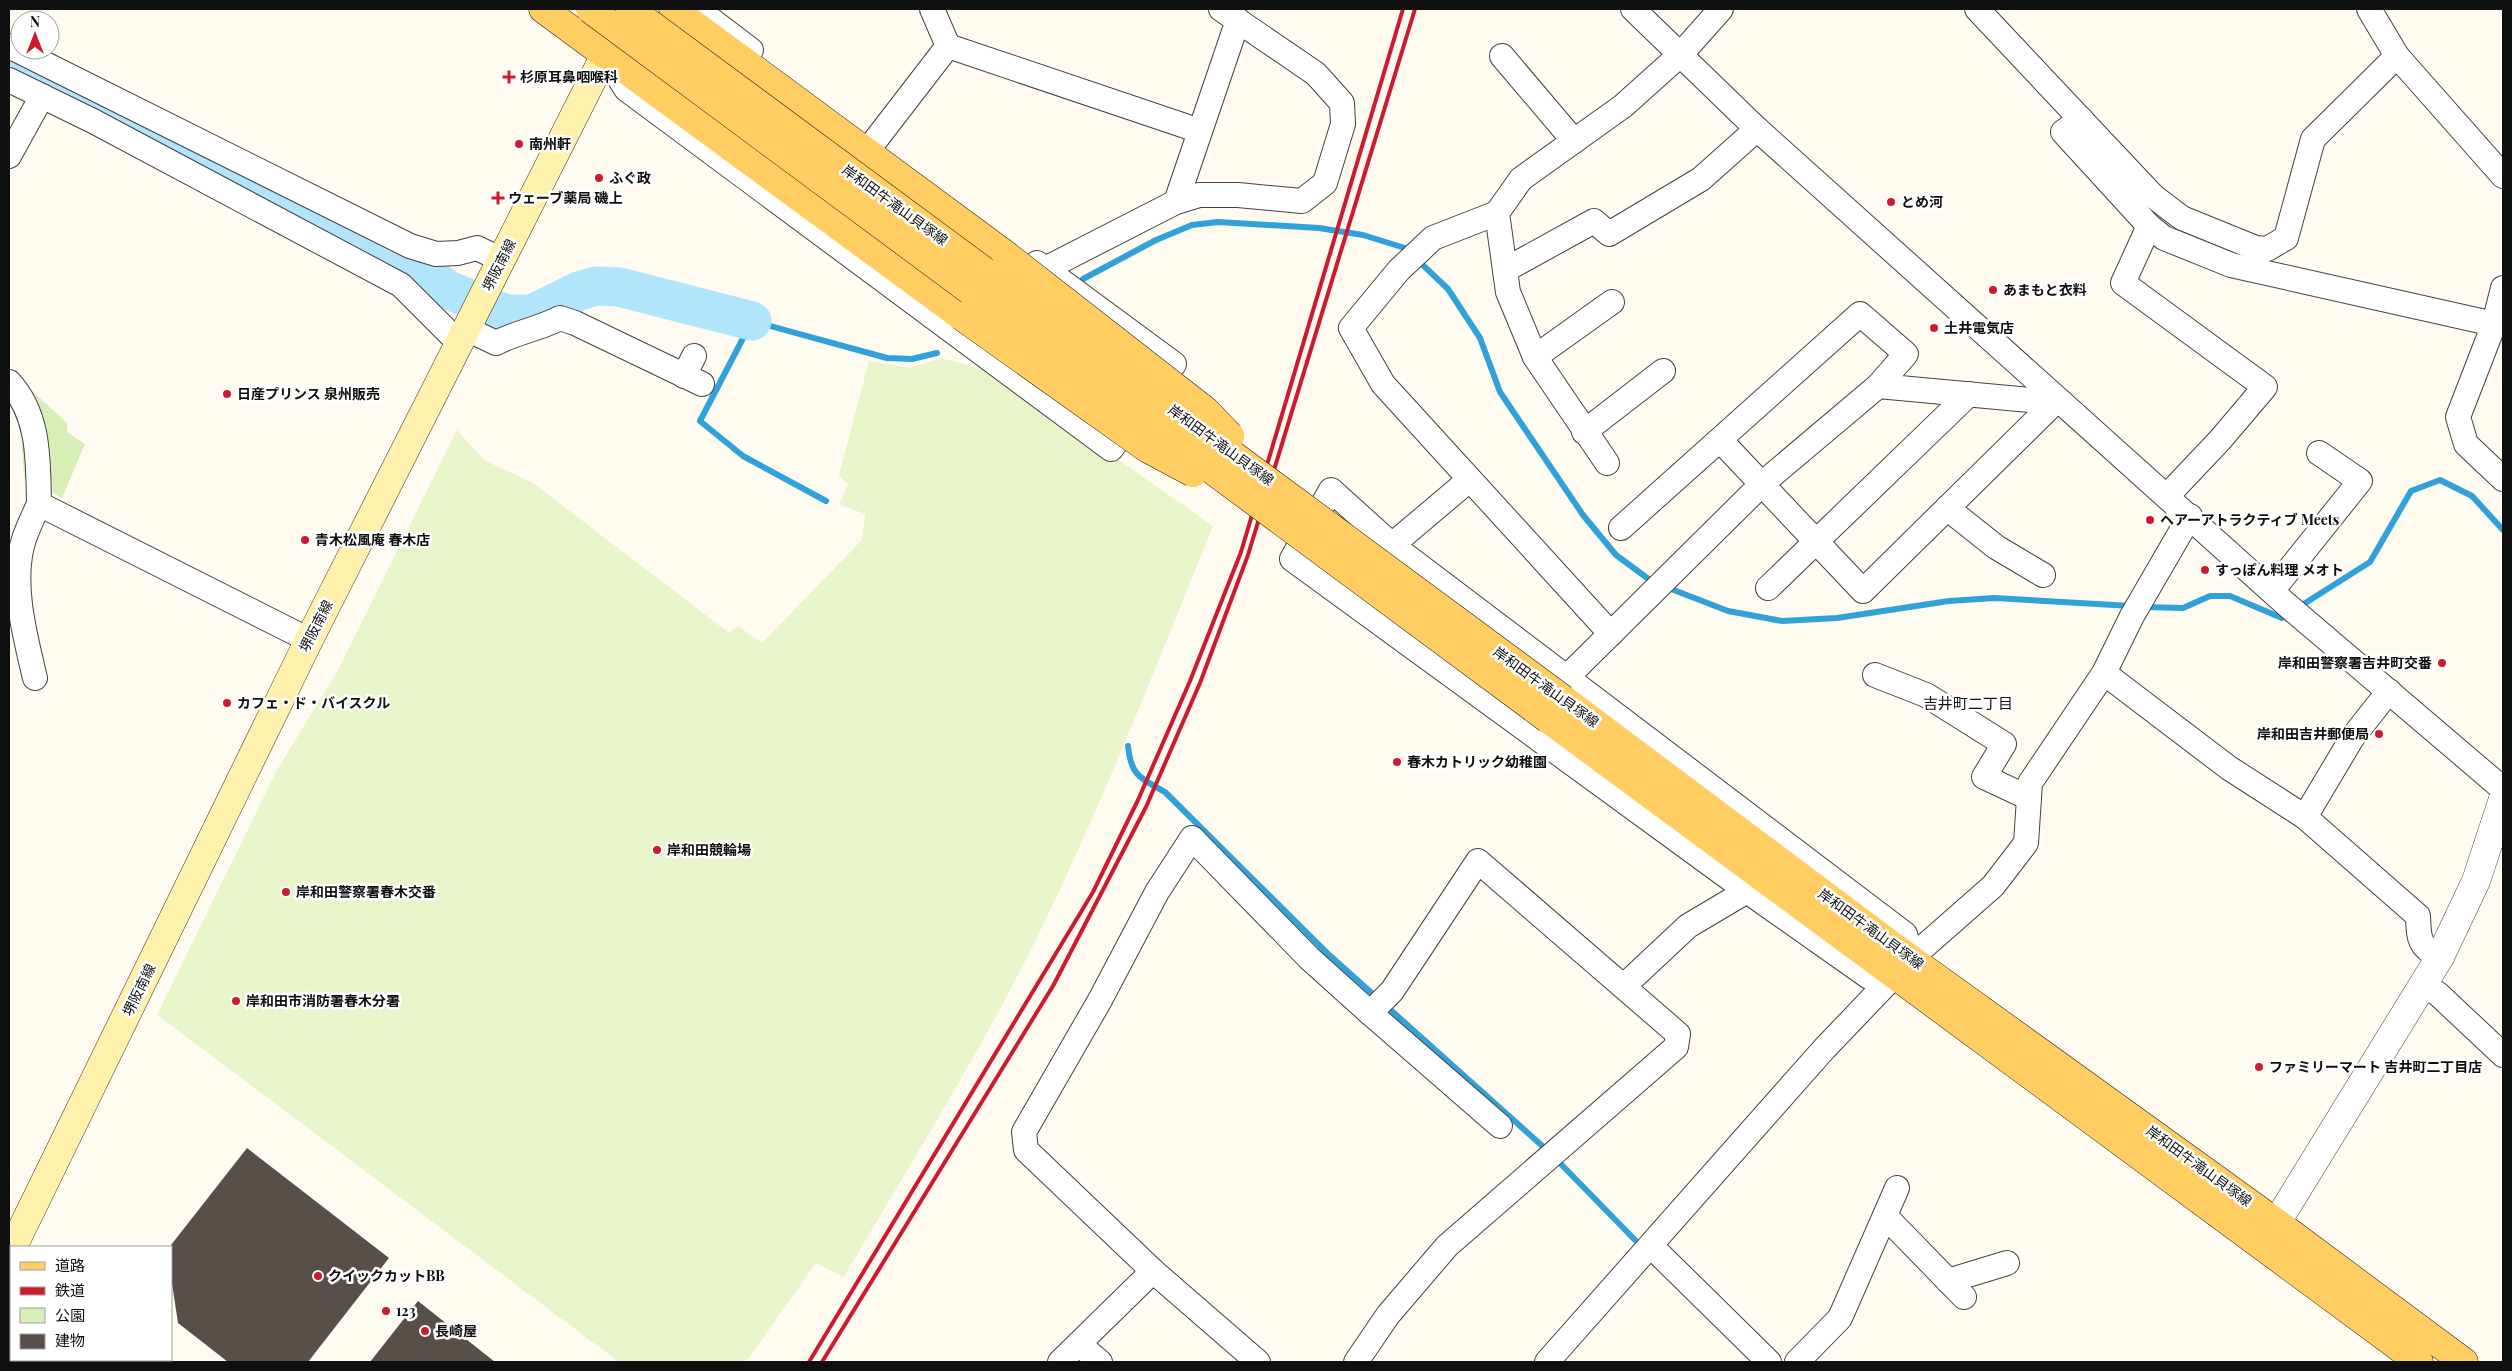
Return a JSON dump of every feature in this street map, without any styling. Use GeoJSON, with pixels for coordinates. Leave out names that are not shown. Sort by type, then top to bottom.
{"type":"FeatureCollection","features":[{"type":"Feature","properties":{"kind":"main road"},"geometry":{"type":"LineString","coordinates":[[543,9],[961,316],[1148,449],[1277,502]]}},
{"type":"Feature","properties":{"kind":"main road","name":"岸和田牛滝山貝塚線"},"geometry":{"type":"LineString","coordinates":[[590,9],[1277,502],[1559,698],[2262,1246],[2419,1362]]}},
{"type":"Feature","properties":{"kind":"main road","name":"堺阪南線"},"geometry":{"type":"LineString","coordinates":[[12,1246],[309,640],[629,9]]}},
{"type":"Feature","properties":{"kind":"main road","name":"岸和田牛滝山貝塚線"},"geometry":{"type":"LineString","coordinates":[[629,9],[1277,502]]}},
{"type":"Feature","properties":{"kind":"main road"},"geometry":{"type":"LineString","coordinates":[[673,9],[1006,254],[1206,411],[1277,502]]}},
{"type":"Feature","properties":{"kind":"main road","name":"岸和田牛滝山貝塚線"},"geometry":{"type":"LineString","coordinates":[[1903,967],[2277,1223],[2464,1362]]}},
{"type":"Feature","properties":{"kind":"street"},"geometry":{"type":"LineString","coordinates":[[605,55],[626,89],[1111,449],[1174,364],[697,9]]}},
{"type":"Feature","properties":{"kind":"street"},"geometry":{"type":"LineString","coordinates":[[932,9],[948,46],[1200,132]]}},
{"type":"Feature","properties":{"kind":"street"},"geometry":{"type":"LineString","coordinates":[[1633,9],[1757,129],[2058,402],[2190,516],[2272,591],[2503,789]]}},
{"type":"Feature","properties":{"kind":"street"},"geometry":{"type":"LineString","coordinates":[[1610,634],[1383,384],[1351,328],[1399,270],[1433,238],[1497,213],[1521,179],[1623,106],[1681,54],[1721,9]]}},
{"type":"Feature","properties":{"kind":"street"},"geometry":{"type":"LineString","coordinates":[[1977,9],[2153,196],[2182,218],[2256,248],[2267,249],[2286,238],[2313,139],[2397,56]]}},
{"type":"Feature","properties":{"kind":"street"},"geometry":{"type":"LineString","coordinates":[[2369,9],[2397,56],[2503,176]]}},
{"type":"Feature","properties":{"kind":"street"},"geometry":{"type":"LineString","coordinates":[[1045,269],[1176,202],[1199,195],[1238,195],[1302,201],[1325,183],[1343,124],[1342,103],[1316,74],[1230,14],[1200,132],[1176,202]]}},
{"type":"Feature","properties":{"kind":"street"},"geometry":{"type":"LineString","coordinates":[[9,46],[410,246],[436,254],[477,248],[500,265]]}},
{"type":"Feature","properties":{"kind":"street"},"geometry":{"type":"LineString","coordinates":[[874,142],[948,46]]}},
{"type":"Feature","properties":{"kind":"street"},"geometry":{"type":"LineString","coordinates":[[1502,56],[1574,141]]}},
{"type":"Feature","properties":{"kind":"street"},"geometry":{"type":"LineString","coordinates":[[9,80],[93,121],[402,285],[466,331],[496,343],[515,333],[542,327],[560,318],[616,331],[693,372]]}},
{"type":"Feature","properties":{"kind":"street"},"geometry":{"type":"LineString","coordinates":[[93,121],[106,95]]}},
{"type":"Feature","properties":{"kind":"street"},"geometry":{"type":"LineString","coordinates":[[9,156],[42,96]]}},
{"type":"Feature","properties":{"kind":"street"},"geometry":{"type":"LineString","coordinates":[[2080,119],[2063,132],[2149,226],[2164,238],[2231,265],[2494,324]]}},
{"type":"Feature","properties":{"kind":"street"},"geometry":{"type":"LineString","coordinates":[[1505,270],[1594,220],[1609,234],[1701,179],[1757,129]]}},
{"type":"Feature","properties":{"kind":"street"},"geometry":{"type":"LineString","coordinates":[[1497,213],[1508,292],[1535,357],[1584,432],[1607,463]]}},
{"type":"Feature","properties":{"kind":"street"},"geometry":{"type":"LineString","coordinates":[[2149,226],[2123,283],[2265,387],[2220,440],[2167,496]]}},
{"type":"Feature","properties":{"kind":"street"},"geometry":{"type":"LineString","coordinates":[[2503,288],[2494,324],[2458,417],[2466,444],[2503,479]]}},
{"type":"Feature","properties":{"kind":"street"},"geometry":{"type":"LineString","coordinates":[[1535,357],[1612,302]]}},
{"type":"Feature","properties":{"kind":"street"},"geometry":{"type":"LineString","coordinates":[[1621,528],[1860,314],[1906,354],[1878,386],[1763,483],[1610,634],[1559,698],[1414,562],[1392,545],[1331,490],[1292,560],[1747,891],[1869,977],[1903,967]]}},
{"type":"Feature","properties":{"kind":"street"},"geometry":{"type":"LineString","coordinates":[[1584,432],[1663,370]]}},
{"type":"Feature","properties":{"kind":"street"},"geometry":{"type":"LineString","coordinates":[[9,382],[18,392],[36,436],[39,504],[23,540],[20,573],[20,605],[35,678]]}},
{"type":"Feature","properties":{"kind":"street"},"geometry":{"type":"LineString","coordinates":[[1878,386],[2058,402]]}},
{"type":"Feature","properties":{"kind":"street"},"geometry":{"type":"LineString","coordinates":[[1768,588],[1968,394]]}},
{"type":"Feature","properties":{"kind":"street"},"geometry":{"type":"LineString","coordinates":[[1720,440],[1763,483],[1863,591],[2058,402]]}},
{"type":"Feature","properties":{"kind":"street"},"geometry":{"type":"LineString","coordinates":[[2272,591],[2360,481],[2319,453]]}},
{"type":"Feature","properties":{"kind":"street"},"geometry":{"type":"LineString","coordinates":[[1392,545],[1469,480]]}},
{"type":"Feature","properties":{"kind":"street"},"geometry":{"type":"LineString","coordinates":[[39,504],[309,640]]}},
{"type":"Feature","properties":{"kind":"street"},"geometry":{"type":"LineString","coordinates":[[1947,508],[1996,547],[2044,575]]}},
{"type":"Feature","properties":{"kind":"street"},"geometry":{"type":"LineString","coordinates":[[1547,1362],[1824,1049],[1903,967],[1993,886],[2026,843],[2030,783],[2104,672],[2132,616],[2190,516]]}},
{"type":"Feature","properties":{"kind":"street"},"geometry":{"type":"LineString","coordinates":[[1374,619],[1414,562]]}},
{"type":"Feature","properties":{"kind":"street"},"geometry":{"type":"LineString","coordinates":[[2104,672],[2229,768],[2305,817],[2418,916],[2419,937],[2428,951],[2440,957]]}},
{"type":"Feature","properties":{"kind":"street"},"geometry":{"type":"LineString","coordinates":[[1875,675],[1926,695],[2004,744],[1984,777],[2029,798]]}},
{"type":"Feature","properties":{"kind":"street"},"geometry":{"type":"LineString","coordinates":[[2305,817],[2352,738],[2389,692]]}},
{"type":"Feature","properties":{"kind":"street"},"geometry":{"type":"LineString","coordinates":[[2262,1246],[2424,986],[2440,957],[2476,881],[2503,799]]}},
{"type":"Feature","properties":{"kind":"street"},"geometry":{"type":"LineString","coordinates":[[1258,1362],[1153,1271],[1026,1150],[1024,1132],[1100,1000],[1157,892],[1192,838],[1309,958],[1500,1126]]}},
{"type":"Feature","properties":{"kind":"street"},"geometry":{"type":"LineString","coordinates":[[1356,1362],[1388,1315],[1447,1246],[1676,1047],[1678,1034],[1625,985],[1478,861],[1392,991],[1370,1013]]}},
{"type":"Feature","properties":{"kind":"street"},"geometry":{"type":"LineString","coordinates":[[1625,985],[1688,926],[1747,891]]}},
{"type":"Feature","properties":{"kind":"street"},"geometry":{"type":"LineString","coordinates":[[2424,986],[2438,994],[2503,1055]]}},
{"type":"Feature","properties":{"kind":"street"},"geometry":{"type":"LineString","coordinates":[[1810,1358],[1840,1318],[1897,1188]]}},
{"type":"Feature","properties":{"kind":"street"},"geometry":{"type":"LineString","coordinates":[[1885,1216],[1956,1289],[2007,1263]]}},
{"type":"Feature","properties":{"kind":"street"},"geometry":{"type":"LineString","coordinates":[[1651,1246],[1769,1362]]}},
{"type":"Feature","properties":{"kind":"street"},"geometry":{"type":"LineString","coordinates":[[1060,1362],[1153,1271]]}},
{"type":"Feature","properties":{"kind":"street"},"geometry":{"type":"LineString","coordinates":[[1079,1344],[1100,1362]]}},
{"type":"Feature","properties":{"kind":"green space","name":"岸和田競輪場"},"geometry":{"type":"Polygon","coordinates":[[[941,358],[993,372],[1213,526],[1109,780],[1065,880],[1019,974],[971,1062],[844,1277],[816,1263],[748,1359],[738,1362],[619,1362],[157,1015],[277,770],[337,672],[457,430],[484,460],[533,483],[729,633],[738,626],[762,643],[862,540],[865,514],[839,504],[848,485],[839,475],[869,361],[910,368],[941,358]]]}},
{"type":"Feature","properties":{"kind":"green space"},"geometry":{"type":"Polygon","coordinates":[[[32,391],[67,423],[67,432],[85,444],[62,498],[24,478],[19,404],[32,391]]]}},
{"type":"Feature","properties":{"kind":"building"},"geometry":{"type":"Polygon","coordinates":[[[247,1148],[389,1258],[308,1362],[228,1362],[178,1323],[172,1284],[171,1245],[247,1148]]]}},
{"type":"Feature","properties":{"kind":"building","name":"長崎屋"},"geometry":{"type":"Polygon","coordinates":[[[418,1301],[495,1362],[370,1362],[418,1301]]]}},
{"type":"Feature","properties":{"kind":"waterway"},"geometry":{"type":"LineString","coordinates":[[9,60],[423,270],[446,289],[506,314],[532,314],[579,291],[596,286],[619,287],[752,321]]}},
{"type":"Feature","properties":{"kind":"waterway"},"geometry":{"type":"LineString","coordinates":[[1083,279],[1156,240],[1192,225],[1218,222],[1319,228],[1363,235],[1405,248],[1448,289],[1480,338],[1500,392],[1583,515],[1616,555],[1654,583]]}},
{"type":"Feature","properties":{"kind":"waterway"},"geometry":{"type":"LineString","coordinates":[[826,501],[743,456],[700,421],[752,321],[887,358],[912,359],[937,353]]}},
{"type":"Feature","properties":{"kind":"waterway"},"geometry":{"type":"LineString","coordinates":[[2299,607],[2370,562],[2411,491],[2440,480],[2472,496],[2503,530]]}},
{"type":"Feature","properties":{"kind":"waterway"},"geometry":{"type":"LineString","coordinates":[[1666,587],[1728,611],[1782,621],[1837,618],[1949,601],[1994,598],[2131,606]]}},
{"type":"Feature","properties":{"kind":"waterway"},"geometry":{"type":"LineString","coordinates":[[2144,607],[2183,608],[2210,596],[2230,596],[2282,618],[2290,613]]}},
{"type":"Feature","properties":{"kind":"waterway"},"geometry":{"type":"LineString","coordinates":[[1128,746],[1129,756],[1138,775],[1165,792],[1327,953],[1548,1151]]}},
{"type":"Feature","properties":{"kind":"waterway"},"geometry":{"type":"LineString","coordinates":[[1555,1158],[1635,1240]]}},
{"type":"Feature","properties":{"kind":"railway"},"geometry":{"type":"LineString","coordinates":[[809,1362],[1093,892],[1138,800],[1190,681],[1241,552],[1403,9]]}},
{"type":"Feature","properties":{"kind":"railway"},"geometry":{"type":"LineString","coordinates":[[822,1362],[1053,986],[1146,807],[1200,683],[1248,555],[1415,9]]}},
{"type":"Feature","properties":{"kind":"place","name":"杉原耳鼻咽喉科"},"geometry":{"type":"Point","coordinates":[509,77]}},
{"type":"Feature","properties":{"kind":"place","name":"南州軒"},"geometry":{"type":"Point","coordinates":[519,144]}},
{"type":"Feature","properties":{"kind":"place","name":"ふぐ政"},"geometry":{"type":"Point","coordinates":[599,178]}},
{"type":"Feature","properties":{"kind":"place","name":"ウェーブ薬局 磯上"},"geometry":{"type":"Point","coordinates":[498,198]}},
{"type":"Feature","properties":{"kind":"place","name":"とめ河"},"geometry":{"type":"Point","coordinates":[1891,202]}},
{"type":"Feature","properties":{"kind":"place","name":"あまもと衣料"},"geometry":{"type":"Point","coordinates":[1993,290]}},
{"type":"Feature","properties":{"kind":"place","name":"土井電気店"},"geometry":{"type":"Point","coordinates":[1934,328]}},
{"type":"Feature","properties":{"kind":"place","name":"日産プリンス 泉州販売"},"geometry":{"type":"Point","coordinates":[227,394]}},
{"type":"Feature","properties":{"kind":"place","name":"ヘアーアトラクティブ Meets"},"geometry":{"type":"Point","coordinates":[2150,520]}},
{"type":"Feature","properties":{"kind":"place","name":"青木松風庵 春木店"},"geometry":{"type":"Point","coordinates":[305,540]}},
{"type":"Feature","properties":{"kind":"place","name":"すっぽん料理 メオト"},"geometry":{"type":"Point","coordinates":[2205,570]}},
{"type":"Feature","properties":{"kind":"place","name":"岸和田警察署吉井町交番"},"geometry":{"type":"Point","coordinates":[2442,663]}},
{"type":"Feature","properties":{"kind":"place","name":"カフェ・ド・バイスクル"},"geometry":{"type":"Point","coordinates":[227,703]}},
{"type":"Feature","properties":{"kind":"place","name":"岸和田吉井郵便局"},"geometry":{"type":"Point","coordinates":[2379,734]}},
{"type":"Feature","properties":{"kind":"place","name":"春木カトリック幼稚園"},"geometry":{"type":"Point","coordinates":[1397,762]}},
{"type":"Feature","properties":{"kind":"place","name":"岸和田競輪場"},"geometry":{"type":"Point","coordinates":[657,850]}},
{"type":"Feature","properties":{"kind":"place","name":"岸和田警察署春木交番"},"geometry":{"type":"Point","coordinates":[286,892]}},
{"type":"Feature","properties":{"kind":"place","name":"岸和田市消防署春木分署"},"geometry":{"type":"Point","coordinates":[236,1001]}},
{"type":"Feature","properties":{"kind":"place","name":"ファミリーマート 吉井町二丁目店"},"geometry":{"type":"Point","coordinates":[2259,1067]}},
{"type":"Feature","properties":{"kind":"place","name":"クイックカットBB"},"geometry":{"type":"Point","coordinates":[318,1276]}},
{"type":"Feature","properties":{"kind":"place","name":"123"},"geometry":{"type":"Point","coordinates":[386,1311]}},
{"type":"Feature","properties":{"kind":"place","name":"長崎屋"},"geometry":{"type":"Point","coordinates":[425,1331]}},
{"type":"Feature","properties":{"kind":"district","name":"吉井町二丁目"},"geometry":{"type":"Point","coordinates":[1968,704]}}]}
